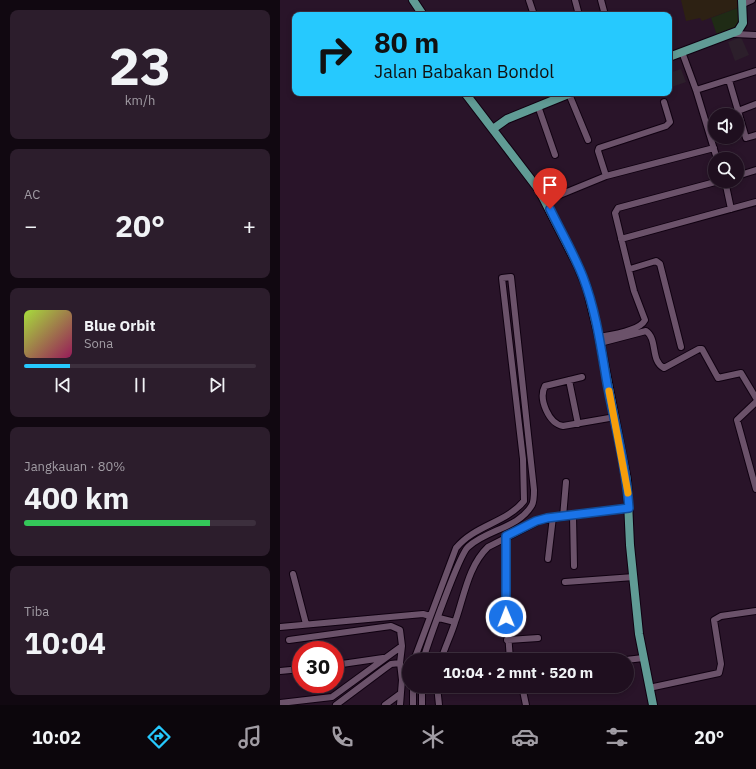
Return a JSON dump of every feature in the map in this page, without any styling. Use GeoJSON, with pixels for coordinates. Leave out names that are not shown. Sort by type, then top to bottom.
{"type":"FeatureCollection","features":[{"type":"Feature","properties":{"kind":"main road"},"geometry":{"type":"LineString","coordinates":[[413,0],[421,12]]}},
{"type":"Feature","properties":{"kind":"main road"},"geometry":{"type":"LineString","coordinates":[[672,56],[735,34],[742,28],[742,2]]}},
{"type":"Feature","properties":{"kind":"main road"},"geometry":{"type":"LineString","coordinates":[[467,96],[528,174],[545,201],[583,277],[600,340],[619,446],[627,480],[630,538],[643,658],[653,705]]}},
{"type":"Feature","properties":{"kind":"main road"},"geometry":{"type":"LineString","coordinates":[[493,129],[507,119],[561,96]]}},
{"type":"Feature","properties":{"kind":"street"},"geometry":{"type":"LineString","coordinates":[[529,0],[533,12]]}},
{"type":"Feature","properties":{"kind":"street"},"geometry":{"type":"LineString","coordinates":[[575,0],[578,12]]}},
{"type":"Feature","properties":{"kind":"street"},"geometry":{"type":"LineString","coordinates":[[604,12],[602,1],[609,0]]}},
{"type":"Feature","properties":{"kind":"street"},"geometry":{"type":"LineString","coordinates":[[742,2],[752,0]]}},
{"type":"Feature","properties":{"kind":"street"},"geometry":{"type":"LineString","coordinates":[[735,34],[756,35]]}},
{"type":"Feature","properties":{"kind":"street"},"geometry":{"type":"LineString","coordinates":[[682,52],[696,90],[715,152]]}},
{"type":"Feature","properties":{"kind":"street"},"geometry":{"type":"LineString","coordinates":[[696,90],[756,71]]}},
{"type":"Feature","properties":{"kind":"street"},"geometry":{"type":"LineString","coordinates":[[729,80],[737,108]]}},
{"type":"Feature","properties":{"kind":"street"},"geometry":{"type":"LineString","coordinates":[[567,96],[588,140]]}},
{"type":"Feature","properties":{"kind":"street"},"geometry":{"type":"LineString","coordinates":[[606,176],[598,151],[600,148],[666,126],[670,122],[664,102]]}},
{"type":"Feature","properties":{"kind":"street"},"geometry":{"type":"LineString","coordinates":[[744,109],[756,104]]}},
{"type":"Feature","properties":{"kind":"street"},"geometry":{"type":"LineString","coordinates":[[538,106],[555,155]]}},
{"type":"Feature","properties":{"kind":"street"},"geometry":{"type":"LineString","coordinates":[[744,131],[746,138],[756,135]]}},
{"type":"Feature","properties":{"kind":"street"},"geometry":{"type":"LineString","coordinates":[[545,201],[606,176],[714,148]]}},
{"type":"Feature","properties":{"kind":"street"},"geometry":{"type":"LineString","coordinates":[[744,174],[756,170]]}},
{"type":"Feature","properties":{"kind":"street"},"geometry":{"type":"LineString","coordinates":[[600,340],[629,330],[644,323],[645,320],[634,290],[630,269],[621,240],[615,213],[618,208],[708,184]]}},
{"type":"Feature","properties":{"kind":"street"},"geometry":{"type":"LineString","coordinates":[[726,188],[731,209]]}},
{"type":"Feature","properties":{"kind":"street"},"geometry":{"type":"LineString","coordinates":[[621,240],[756,202]]}},
{"type":"Feature","properties":{"kind":"street"},"geometry":{"type":"LineString","coordinates":[[630,269],[656,261],[660,264],[681,347]]}},
{"type":"Feature","properties":{"kind":"street"},"geometry":{"type":"LineString","coordinates":[[417,653],[459,544],[474,532],[505,518],[517,509],[524,501],[523,459],[502,278],[511,277],[534,490],[532,504],[523,516],[509,525],[479,539],[464,552],[426,653]]}},
{"type":"Feature","properties":{"kind":"street"},"geometry":{"type":"LineString","coordinates":[[600,340],[646,331],[651,336],[658,364],[664,368],[699,349],[702,349],[718,378],[741,373],[756,398]]}},
{"type":"Feature","properties":{"kind":"street"},"geometry":{"type":"LineString","coordinates":[[582,377],[545,386],[543,392],[545,410],[558,425],[578,424],[615,417]]}},
{"type":"Feature","properties":{"kind":"street"},"geometry":{"type":"LineString","coordinates":[[569,380],[578,424]]}},
{"type":"Feature","properties":{"kind":"street"},"geometry":{"type":"LineString","coordinates":[[756,402],[737,420],[756,489]]}},
{"type":"Feature","properties":{"kind":"street"},"geometry":{"type":"LineString","coordinates":[[523,459],[531,459]]}},
{"type":"Feature","properties":{"kind":"street"},"geometry":{"type":"LineString","coordinates":[[563,517],[566,482]]}},
{"type":"Feature","properties":{"kind":"street"},"geometry":{"type":"LineString","coordinates":[[444,653],[469,578],[476,562],[488,547],[536,521],[553,517],[573,516],[629,508]]}},
{"type":"Feature","properties":{"kind":"street"},"geometry":{"type":"LineString","coordinates":[[573,516],[574,566]]}},
{"type":"Feature","properties":{"kind":"street"},"geometry":{"type":"LineString","coordinates":[[548,559],[553,517]]}},
{"type":"Feature","properties":{"kind":"street"},"geometry":{"type":"LineString","coordinates":[[506,536],[507,640],[509,653]]}},
{"type":"Feature","properties":{"kind":"street"},"geometry":{"type":"LineString","coordinates":[[294,574],[306,624]]}},
{"type":"Feature","properties":{"kind":"street"},"geometry":{"type":"LineString","coordinates":[[565,582],[634,577]]}},
{"type":"Feature","properties":{"kind":"street"},"geometry":{"type":"LineString","coordinates":[[649,688],[719,673],[721,664],[714,620],[721,616],[756,611]]}},
{"type":"Feature","properties":{"kind":"street"},"geometry":{"type":"LineString","coordinates":[[280,627],[423,614],[430,616]]}},
{"type":"Feature","properties":{"kind":"street"},"geometry":{"type":"LineString","coordinates":[[439,618],[455,622]]}},
{"type":"Feature","properties":{"kind":"street"},"geometry":{"type":"LineString","coordinates":[[289,640],[391,626],[400,630],[402,646],[400,663],[402,680],[400,705]]}},
{"type":"Feature","properties":{"kind":"street"},"geometry":{"type":"LineString","coordinates":[[507,640],[538,638]]}},
{"type":"Feature","properties":{"kind":"street"},"geometry":{"type":"LineString","coordinates":[[280,703],[332,697],[402,646]]}},
{"type":"Feature","properties":{"kind":"street"},"geometry":{"type":"LineString","coordinates":[[344,663],[385,658]]}},
{"type":"Feature","properties":{"kind":"street"},"geometry":{"type":"LineString","coordinates":[[634,659],[643,658]]}},
{"type":"Feature","properties":{"kind":"street"},"geometry":{"type":"LineString","coordinates":[[332,697],[336,704],[390,664],[400,663]]}},
{"type":"Feature","properties":{"kind":"street"},"geometry":{"type":"LineString","coordinates":[[280,672],[292,670]]}},
{"type":"Feature","properties":{"kind":"street"},"geometry":{"type":"LineString","coordinates":[[413,693],[413,705]]}},
{"type":"Feature","properties":{"kind":"street"},"geometry":{"type":"LineString","coordinates":[[422,693],[422,705]]}},
{"type":"Feature","properties":{"kind":"street"},"geometry":{"type":"LineString","coordinates":[[438,693],[439,705]]}},
{"type":"Feature","properties":{"kind":"street"},"geometry":{"type":"LineString","coordinates":[[524,693],[526,705]]}},
{"type":"Feature","properties":{"kind":"street"},"geometry":{"type":"LineString","coordinates":[[385,705],[400,694]]}},
{"type":"Feature","properties":{"kind":"shaded area"},"geometry":{"type":"Polygon","coordinates":[[[681,0],[738,0],[740,7],[702,21],[700,18],[686,21],[681,0]]]}},
{"type":"Feature","properties":{"kind":"shaded area"},"geometry":{"type":"Polygon","coordinates":[[[741,37],[749,55],[735,61],[728,42],[741,37]]]}},
{"type":"Feature","properties":{"kind":"shaded area"},"geometry":{"type":"Polygon","coordinates":[[[681,69],[686,82],[672,87],[672,72],[681,69]]]}},
{"type":"Feature","properties":{"kind":"green space"},"geometry":{"type":"Polygon","coordinates":[[[740,7],[740,26],[718,38],[711,18],[740,7]]]}},
{"type":"Feature","properties":{"kind":"slow traffic"},"geometry":{"type":"LineString","coordinates":[[609,391],[615,417],[621,459],[627,480],[628,493]]}},
{"type":"Feature","properties":{"kind":"route"},"geometry":{"type":"LineString","coordinates":[[506,617],[506,536],[536,521],[547,518],[629,508],[627,480],[621,459],[615,417],[599,337],[587,288],[550,209]]}}]}
